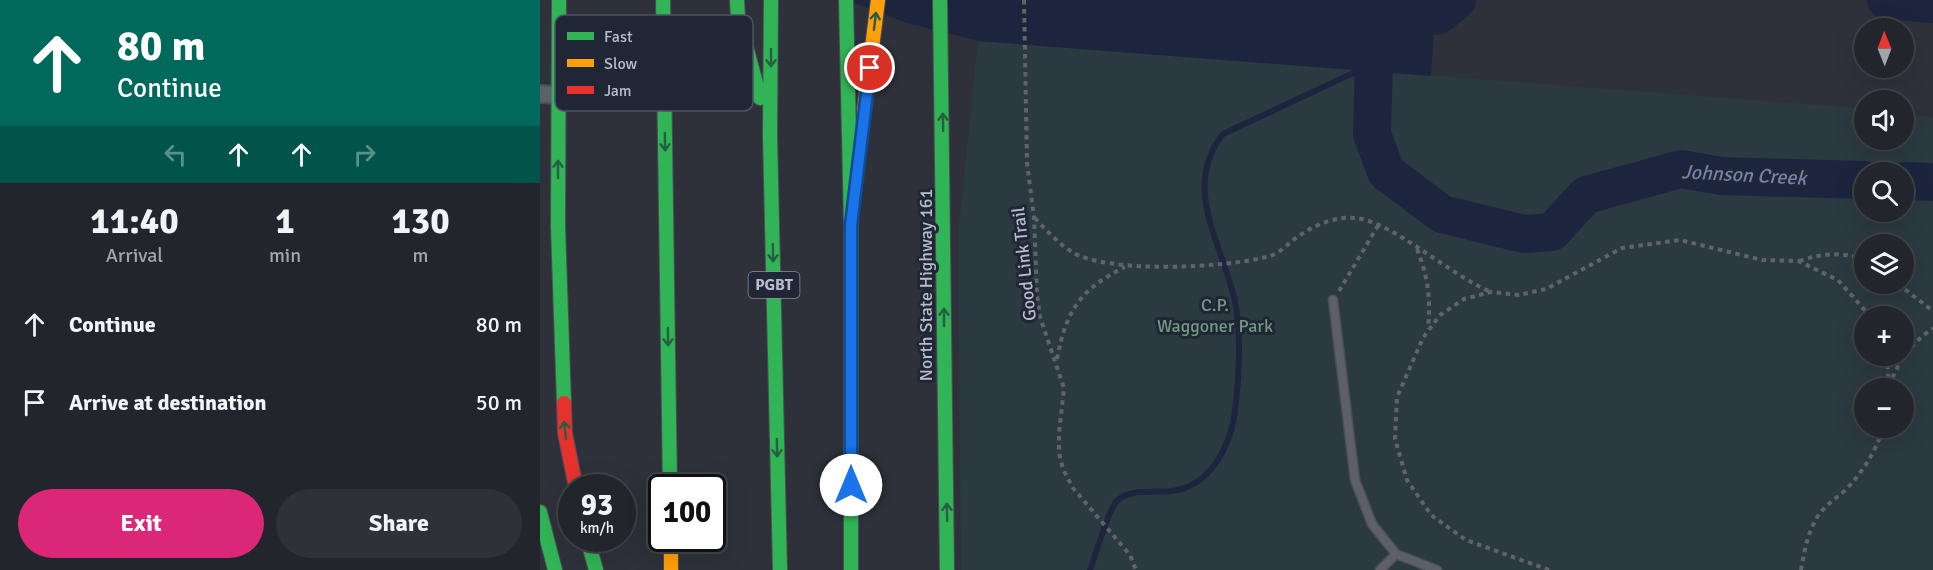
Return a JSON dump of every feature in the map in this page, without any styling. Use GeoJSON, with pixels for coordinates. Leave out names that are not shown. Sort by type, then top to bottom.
{"type":"FeatureCollection","features":[{"type":"Feature","properties":{"kind":"main road"},"geometry":{"type":"LineString","coordinates":[[663,0],[663,15]]}},
{"type":"Feature","properties":{"kind":"main road"},"geometry":{"type":"LineString","coordinates":[[737,0],[738,15]]}},
{"type":"Feature","properties":{"kind":"main road","name":"PGBT"},"geometry":{"type":"LineString","coordinates":[[771,0],[770,136],[780,570]]}},
{"type":"Feature","properties":{"kind":"main road"},"geometry":{"type":"LineString","coordinates":[[846,0],[851,225],[851,570]]}},
{"type":"Feature","properties":{"kind":"main road"},"geometry":{"type":"LineString","coordinates":[[851,225],[878,0]]}},
{"type":"Feature","properties":{"kind":"main road","name":"North State Highway 161"},"geometry":{"type":"LineString","coordinates":[[940,0],[946,570]]}},
{"type":"Feature","properties":{"kind":"main road"},"geometry":{"type":"LineString","coordinates":[[753,72],[770,136]]}},
{"type":"Feature","properties":{"kind":"main road"},"geometry":{"type":"LineString","coordinates":[[559,111],[558,227],[565,433],[573,474]]}},
{"type":"Feature","properties":{"kind":"main road"},"geometry":{"type":"LineString","coordinates":[[665,111],[670,474]]}},
{"type":"Feature","properties":{"kind":"main road"},"geometry":{"type":"LineString","coordinates":[[540,512],[555,570]]}},
{"type":"Feature","properties":{"kind":"main road"},"geometry":{"type":"LineString","coordinates":[[591,552],[596,570]]}},
{"type":"Feature","properties":{"kind":"main road"},"geometry":{"type":"LineString","coordinates":[[671,552],[671,570]]}},
{"type":"Feature","properties":{"kind":"street"},"geometry":{"type":"LineString","coordinates":[[540,94],[555,95]]}},
{"type":"Feature","properties":{"kind":"lane"},"geometry":{"type":"LineString","coordinates":[[1334,300],[1355,480],[1372,524],[1396,554],[1437,570]]}},
{"type":"Feature","properties":{"kind":"lane"},"geometry":{"type":"LineString","coordinates":[[1380,570],[1396,554]]}},
{"type":"Feature","properties":{"kind":"path","name":"Good Link Trail"},"geometry":{"type":"LineString","coordinates":[[1024,0],[1027,163],[1034,217],[1040,317],[1057,360],[1064,388],[1059,453],[1063,469],[1073,488],[1130,555],[1136,570]]}},
{"type":"Feature","properties":{"kind":"path"},"geometry":{"type":"LineString","coordinates":[[1034,217],[1073,253],[1100,262],[1127,267],[1206,264],[1272,256],[1305,231],[1329,221],[1355,218],[1379,224],[1473,285],[1491,292],[1519,295],[1546,289],[1622,248],[1680,240],[1762,260],[1798,261],[1821,254],[1845,253],[1854,256]]}},
{"type":"Feature","properties":{"kind":"path"},"geometry":{"type":"LineString","coordinates":[[1334,300],[1379,224]]}},
{"type":"Feature","properties":{"kind":"path"},"geometry":{"type":"LineString","coordinates":[[1416,248],[1427,275],[1430,294],[1428,331]]}},
{"type":"Feature","properties":{"kind":"path"},"geometry":{"type":"LineString","coordinates":[[1798,261],[1838,280],[1861,306]]}},
{"type":"Feature","properties":{"kind":"path"},"geometry":{"type":"LineString","coordinates":[[1057,360],[1062,332],[1088,288],[1127,267]]}},
{"type":"Feature","properties":{"kind":"path"},"geometry":{"type":"LineString","coordinates":[[1491,292],[1464,299],[1440,315],[1428,331],[1413,357],[1397,397],[1395,440],[1407,480],[1431,515],[1466,540],[1549,570]]}},
{"type":"Feature","properties":{"kind":"path"},"geometry":{"type":"LineString","coordinates":[[1911,294],[1933,311]]}},
{"type":"Feature","properties":{"kind":"path"},"geometry":{"type":"LineString","coordinates":[[1892,378],[1898,363],[1914,342],[1933,328]]}},
{"type":"Feature","properties":{"kind":"path"},"geometry":{"type":"LineString","coordinates":[[1801,570],[1807,540],[1816,519],[1825,507],[1851,485],[1877,447],[1880,438]]}},
{"type":"Feature","properties":{"kind":"green space","name":"C.P. Waggoner Park"},"geometry":{"type":"Polygon","coordinates":[[[978,41],[1854,108],[1854,150],[1914,150],[1914,115],[1933,117],[1933,570],[961,570],[958,234],[978,41]]]}},
{"type":"Feature","properties":{"kind":"water"},"geometry":{"type":"Polygon","coordinates":[[[847,0],[1436,0],[1431,76],[978,41],[907,23],[847,0]]]}},
{"type":"Feature","properties":{"kind":"waterway"},"geometry":{"type":"LineString","coordinates":[[1383,21],[1439,15],[1457,0]]}},
{"type":"Feature","properties":{"kind":"waterway"},"geometry":{"type":"LineString","coordinates":[[1886,0],[1933,4]]}},
{"type":"Feature","properties":{"kind":"waterway","name":"Johnson Creek"},"geometry":{"type":"LineString","coordinates":[[1375,22],[1372,134],[1386,172],[1442,214],[1524,234],[1552,232],[1586,195],[1681,169],[1721,176],[1854,180]]}},
{"type":"Feature","properties":{"kind":"waterway"},"geometry":{"type":"LineString","coordinates":[[1090,570],[1105,524],[1116,502],[1127,495],[1172,491],[1186,488],[1198,481],[1217,462],[1233,424],[1239,332],[1231,285],[1209,219],[1205,198],[1205,176],[1211,155],[1223,134],[1364,68]]}},
{"type":"Feature","properties":{"kind":"waterway","name":"Johnson Creek"},"geometry":{"type":"LineString","coordinates":[[1914,181],[1933,182]]}},
{"type":"Feature","properties":{"kind":"traffic: fast"},"geometry":{"type":"LineString","coordinates":[[559,0],[559,15]]}},
{"type":"Feature","properties":{"kind":"traffic: fast"},"geometry":{"type":"LineString","coordinates":[[663,0],[663,15]]}},
{"type":"Feature","properties":{"kind":"traffic: fast"},"geometry":{"type":"LineString","coordinates":[[737,0],[738,15]]}},
{"type":"Feature","properties":{"kind":"traffic: fast"},"geometry":{"type":"LineString","coordinates":[[771,0],[770,136],[780,570]]}},
{"type":"Feature","properties":{"kind":"traffic: fast"},"geometry":{"type":"LineString","coordinates":[[846,0],[851,225],[851,570]]}},
{"type":"Feature","properties":{"kind":"traffic: fast"},"geometry":{"type":"LineString","coordinates":[[940,0],[947,570]]}},
{"type":"Feature","properties":{"kind":"traffic: fast"},"geometry":{"type":"LineString","coordinates":[[753,72],[760,98]]}},
{"type":"Feature","properties":{"kind":"traffic: fast"},"geometry":{"type":"LineString","coordinates":[[559,111],[558,227],[564,403]]}},
{"type":"Feature","properties":{"kind":"traffic: fast"},"geometry":{"type":"LineString","coordinates":[[665,111],[670,474]]}},
{"type":"Feature","properties":{"kind":"traffic: fast"},"geometry":{"type":"LineString","coordinates":[[540,512],[555,570]]}},
{"type":"Feature","properties":{"kind":"traffic: fast"},"geometry":{"type":"LineString","coordinates":[[591,552],[596,570]]}},
{"type":"Feature","properties":{"kind":"traffic: slow"},"geometry":{"type":"LineString","coordinates":[[864,111],[878,0]]}},
{"type":"Feature","properties":{"kind":"traffic: slow"},"geometry":{"type":"LineString","coordinates":[[671,552],[671,570]]}},
{"type":"Feature","properties":{"kind":"traffic: jam"},"geometry":{"type":"LineString","coordinates":[[564,403],[565,433],[573,474]]}},
{"type":"Feature","properties":{"kind":"route"},"geometry":{"type":"LineString","coordinates":[[851,485],[851,225],[870,68]]}}]}
